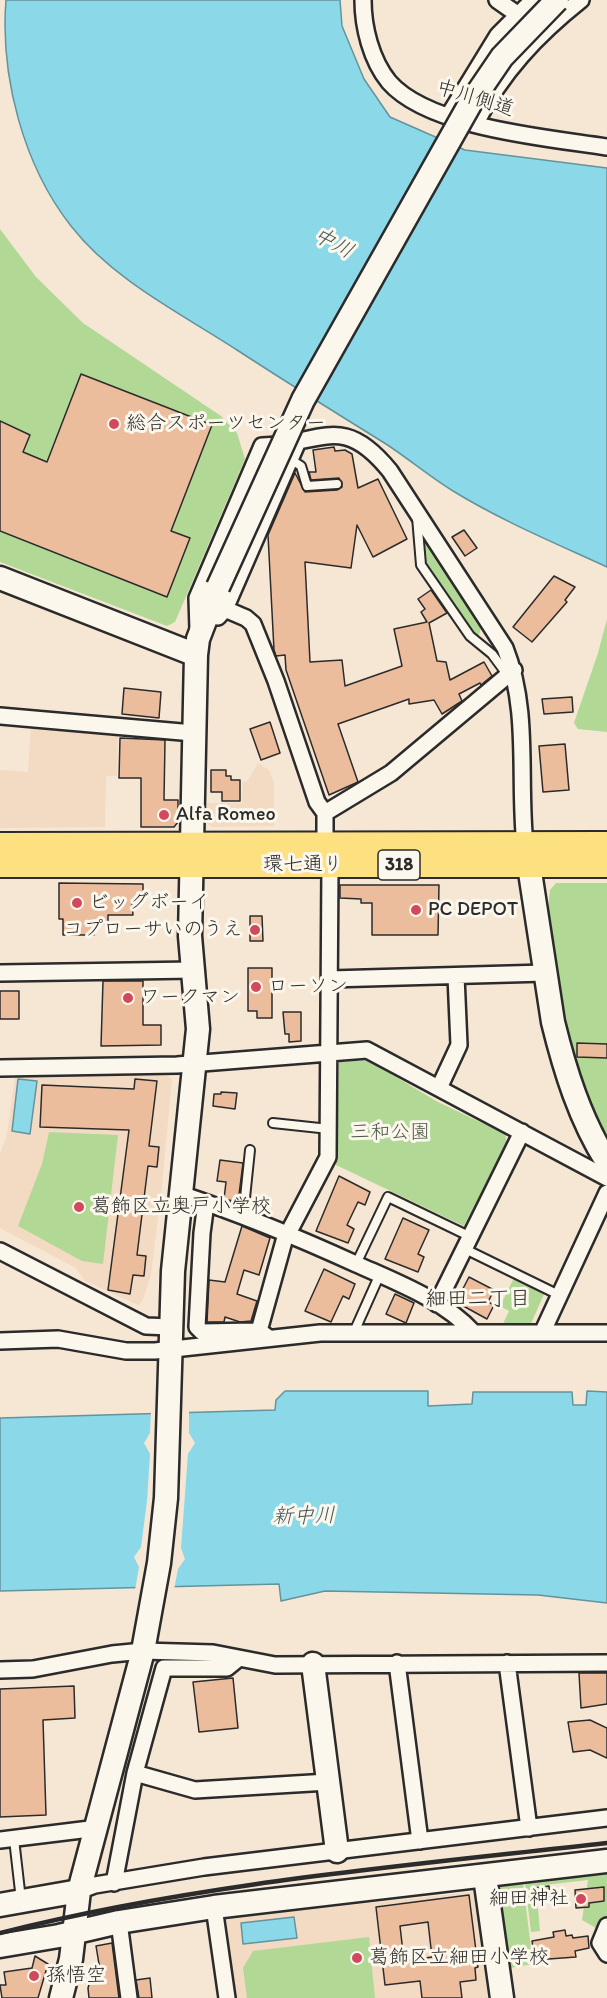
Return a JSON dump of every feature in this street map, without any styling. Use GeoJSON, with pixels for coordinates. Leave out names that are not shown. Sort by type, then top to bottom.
{"type":"FeatureCollection","features":[{"type":"Feature","properties":{"kind":"main road","name":"環七通り"},"geometry":{"type":"LineString","coordinates":[[527,855],[607,844]]}},
{"type":"Feature","properties":{"kind":"main road","name":"環七通り"},"geometry":{"type":"LineString","coordinates":[[0,845],[191,855],[527,855],[607,865]]}},
{"type":"Feature","properties":{"kind":"main road","name":"環七通り"},"geometry":{"type":"LineString","coordinates":[[0,865],[191,855]]}},
{"type":"Feature","properties":{"kind":"street","name":"中川側道"},"geometry":{"type":"LineString","coordinates":[[363,0],[363,16],[378,67],[391,84],[414,101],[449,115],[499,130],[607,147]]}},
{"type":"Feature","properties":{"kind":"street"},"geometry":{"type":"LineString","coordinates":[[496,0],[517,14]]}},
{"type":"Feature","properties":{"kind":"street"},"geometry":{"type":"LineString","coordinates":[[449,115],[482,57],[517,14],[533,0]]}},
{"type":"Feature","properties":{"kind":"street"},"geometry":{"type":"LineString","coordinates":[[196,647],[218,587],[272,462],[303,400],[470,104],[502,57],[557,0]]}},
{"type":"Feature","properties":{"kind":"street"},"geometry":{"type":"LineString","coordinates":[[476,123],[490,95],[512,65],[550,24],[581,0]]}},
{"type":"Feature","properties":{"kind":"street"},"geometry":{"type":"LineString","coordinates":[[61,1998],[71,1959],[79,1891],[98,1828],[143,1651],[166,1498],[173,1271],[196,1062],[197,998],[190,936],[197,598],[262,446],[320,435],[348,436],[378,456],[405,492],[417,515],[488,619],[505,648],[518,692],[527,855],[553,1022],[581,1113],[607,1162]]}},
{"type":"Feature","properties":{"kind":"street"},"geometry":{"type":"LineString","coordinates":[[196,647],[225,609],[299,439]]}},
{"type":"Feature","properties":{"kind":"street"},"geometry":{"type":"LineString","coordinates":[[0,578],[196,647]]}},
{"type":"Feature","properties":{"kind":"street"},"geometry":{"type":"LineString","coordinates":[[225,609],[246,618],[253,624],[317,802],[325,813],[330,979],[329,1129],[326,1162],[288,1234],[264,1334]]}},
{"type":"Feature","properties":{"kind":"street"},"geometry":{"type":"LineString","coordinates":[[325,813],[391,773],[511,673]]}},
{"type":"Feature","properties":{"kind":"street"},"geometry":{"type":"LineString","coordinates":[[0,716],[193,733]]}},
{"type":"Feature","properties":{"kind":"street"},"geometry":{"type":"LineString","coordinates":[[0,973],[194,970]]}},
{"type":"Feature","properties":{"kind":"street"},"geometry":{"type":"LineString","coordinates":[[330,979],[545,973]]}},
{"type":"Feature","properties":{"kind":"street"},"geometry":{"type":"LineString","coordinates":[[439,1088],[459,1045],[456,976]]}},
{"type":"Feature","properties":{"kind":"street"},"geometry":{"type":"LineString","coordinates":[[0,1068],[196,1062],[367,1050],[607,1178]]}},
{"type":"Feature","properties":{"kind":"street"},"geometry":{"type":"LineString","coordinates":[[436,1304],[522,1132]]}},
{"type":"Feature","properties":{"kind":"street"},"geometry":{"type":"LineString","coordinates":[[543,1331],[607,1192]]}},
{"type":"Feature","properties":{"kind":"street"},"geometry":{"type":"LineString","coordinates":[[181,1194],[288,1234],[380,1275],[462,1320],[474,1333]]}},
{"type":"Feature","properties":{"kind":"street"},"geometry":{"type":"LineString","coordinates":[[206,1203],[202,1233],[197,1327],[202,1332],[264,1334],[543,1331],[607,1333]]}},
{"type":"Feature","properties":{"kind":"street"},"geometry":{"type":"LineString","coordinates":[[0,1251],[146,1326],[170,1327]]}},
{"type":"Feature","properties":{"kind":"street"},"geometry":{"type":"LineString","coordinates":[[0,1341],[57,1339],[170,1360],[264,1334]]}},
{"type":"Feature","properties":{"kind":"street"},"geometry":{"type":"LineString","coordinates":[[0,1670],[33,1669],[112,1654],[143,1651],[213,1653],[275,1665],[607,1663]]}},
{"type":"Feature","properties":{"kind":"street"},"geometry":{"type":"LineString","coordinates":[[114,1883],[135,1773],[164,1668],[227,1668],[238,1659]]}},
{"type":"Feature","properties":{"kind":"street"},"geometry":{"type":"LineString","coordinates":[[507,1662],[529,1828]]}},
{"type":"Feature","properties":{"kind":"street"},"geometry":{"type":"LineString","coordinates":[[397,1663],[420,1841]]}},
{"type":"Feature","properties":{"kind":"street"},"geometry":{"type":"LineString","coordinates":[[313,1664],[337,1851]]}},
{"type":"Feature","properties":{"kind":"street"},"geometry":{"type":"LineString","coordinates":[[135,1773],[195,1790],[328,1782]]}},
{"type":"Feature","properties":{"kind":"street"},"geometry":{"type":"LineString","coordinates":[[11,1904],[79,1891],[95,1885],[204,1867],[607,1818]]}},
{"type":"Feature","properties":{"kind":"street"},"geometry":{"type":"LineString","coordinates":[[7,1839],[98,1828]]}},
{"type":"Feature","properties":{"kind":"street"},"geometry":{"type":"LineString","coordinates":[[0,1946],[119,1922],[214,1907],[607,1861]]}},
{"type":"Feature","properties":{"kind":"street"},"geometry":{"type":"LineString","coordinates":[[485,1877],[502,1998]]}},
{"type":"Feature","properties":{"kind":"street"},"geometry":{"type":"LineString","coordinates":[[214,1907],[227,1998]]}},
{"type":"Feature","properties":{"kind":"street"},"geometry":{"type":"LineString","coordinates":[[119,1922],[129,1998]]}},
{"type":"Feature","properties":{"kind":"street"},"geometry":{"type":"LineString","coordinates":[[607,1926],[600,1943],[607,1954]]}},
{"type":"Feature","properties":{"kind":"lane"},"geometry":{"type":"LineString","coordinates":[[289,459],[301,466],[307,486],[337,484]]}},
{"type":"Feature","properties":{"kind":"lane"},"geometry":{"type":"LineString","coordinates":[[417,515],[421,565],[470,636],[511,673]]}},
{"type":"Feature","properties":{"kind":"lane"},"geometry":{"type":"LineString","coordinates":[[273,1123],[329,1129]]}},
{"type":"Feature","properties":{"kind":"lane"},"geometry":{"type":"LineString","coordinates":[[243,1217],[250,1150]]}},
{"type":"Feature","properties":{"kind":"lane"},"geometry":{"type":"LineString","coordinates":[[356,1264],[388,1197],[559,1295]]}},
{"type":"Feature","properties":{"kind":"lane"},"geometry":{"type":"LineString","coordinates":[[354,1332],[380,1275]]}},
{"type":"Feature","properties":{"kind":"lane"},"geometry":{"type":"LineString","coordinates":[[7,1839],[11,1904]]}},
{"type":"Feature","properties":{"kind":"shaded area"},"geometry":{"type":"Polygon","coordinates":[[[31,727],[118,733],[117,776],[106,776],[105,827],[0,828],[0,770],[28,772],[31,727]]]}},
{"type":"Feature","properties":{"kind":"shaded area"},"geometry":{"type":"Polygon","coordinates":[[[258,763],[269,770],[274,783],[274,826],[212,827],[205,822],[205,803],[242,803],[243,781],[247,782],[258,763]]]}},
{"type":"Feature","properties":{"kind":"shaded area","name":"葛飾区立奥戸小学校"},"geometry":{"type":"Polygon","coordinates":[[[161,1073],[172,1079],[162,1186],[151,1275],[142,1302],[138,1305],[85,1281],[76,1268],[0,1228],[0,1154],[7,1135],[15,1077],[161,1073]]]}},
{"type":"Feature","properties":{"kind":"shaded area","name":"葛飾区立細田小学校"},"geometry":{"type":"Polygon","coordinates":[[[474,1892],[488,1998],[236,1998],[226,1918],[474,1892]]]}},
{"type":"Feature","properties":{"kind":"green space","name":"総合スポーツセンター"},"geometry":{"type":"Polygon","coordinates":[[[0,229],[36,277],[83,323],[221,416],[237,433],[245,459],[175,622],[167,626],[0,562],[0,229]]]}},
{"type":"Feature","properties":{"kind":"green space"},"geometry":{"type":"Polygon","coordinates":[[[426,538],[482,624],[479,635],[475,635],[426,566],[424,541],[426,538]]]}},
{"type":"Feature","properties":{"kind":"green space"},"geometry":{"type":"Polygon","coordinates":[[[607,619],[607,732],[578,729],[574,723],[607,619]]]}},
{"type":"Feature","properties":{"kind":"green space"},"geometry":{"type":"Polygon","coordinates":[[[556,883],[607,883],[607,1140],[580,1081],[568,1028],[547,917],[550,890],[556,883]]]}},
{"type":"Feature","properties":{"kind":"green space","name":"三和公園"},"geometry":{"type":"Polygon","coordinates":[[[368,1060],[436,1101],[505,1134],[507,1143],[464,1226],[336,1165],[339,1062],[368,1060]]]}},
{"type":"Feature","properties":{"kind":"green space"},"geometry":{"type":"Polygon","coordinates":[[[49,1132],[118,1135],[103,1264],[82,1261],[18,1226],[42,1164],[49,1132]]]}},
{"type":"Feature","properties":{"kind":"green space"},"geometry":{"type":"Polygon","coordinates":[[[514,1278],[545,1292],[530,1326],[502,1326],[509,1311],[500,1306],[514,1278]]]}},
{"type":"Feature","properties":{"kind":"green space"},"geometry":{"type":"Polygon","coordinates":[[[607,1863],[607,1918],[601,1931],[582,1920],[588,1880],[536,1886],[540,1931],[531,1932],[524,1875],[607,1863]]]}},
{"type":"Feature","properties":{"kind":"green space"},"geometry":{"type":"Polygon","coordinates":[[[523,1883],[533,1964],[510,1968],[498,1887],[523,1883]]]}},
{"type":"Feature","properties":{"kind":"green space"},"geometry":{"type":"Polygon","coordinates":[[[369,1937],[375,1998],[247,1998],[243,1968],[253,1951],[369,1937]]]}},
{"type":"Feature","properties":{"kind":"water","name":"中川"},"geometry":{"type":"Polygon","coordinates":[[[6,0],[340,0],[342,26],[364,79],[390,117],[465,150],[607,168],[607,567],[510,522],[453,491],[386,444],[148,294],[107,263],[71,226],[54,202],[28,148],[11,89],[5,29],[6,0]]]}},
{"type":"Feature","properties":{"kind":"water"},"geometry":{"type":"Polygon","coordinates":[[[18,1079],[37,1081],[30,1134],[12,1131],[18,1079]]]}},
{"type":"Feature","properties":{"kind":"water","name":"新中川"},"geometry":{"type":"Polygon","coordinates":[[[285,1391],[428,1391],[428,1406],[472,1404],[473,1392],[572,1392],[573,1405],[586,1405],[587,1391],[607,1392],[607,1603],[538,1595],[325,1591],[281,1601],[279,1584],[0,1591],[0,1418],[275,1410],[276,1400],[285,1391]]]}},
{"type":"Feature","properties":{"kind":"water"},"geometry":{"type":"Polygon","coordinates":[[[294,1917],[297,1938],[243,1944],[241,1923],[294,1917]]]}},
{"type":"Feature","properties":{"kind":"pier"},"geometry":{"type":"Polygon","coordinates":[[[189,1409],[189,1433],[195,1443],[188,1454],[181,1548],[185,1559],[178,1569],[174,1590],[135,1590],[139,1567],[134,1557],[141,1547],[147,1501],[150,1454],[144,1443],[150,1433],[151,1410],[189,1409]]]}},
{"type":"Feature","properties":{"kind":"building"},"geometry":{"type":"Polygon","coordinates":[[[81,374],[212,425],[171,531],[190,538],[167,597],[0,531],[0,421],[30,435],[23,452],[47,462],[81,374]]]}},
{"type":"Feature","properties":{"kind":"building"},"geometry":{"type":"Polygon","coordinates":[[[334,447],[335,451],[345,450],[352,454],[358,488],[378,479],[407,539],[373,557],[357,525],[351,568],[305,562],[310,662],[342,660],[345,686],[402,666],[394,629],[427,622],[421,612],[425,609],[418,599],[431,590],[447,613],[429,623],[437,661],[446,662],[450,680],[484,662],[492,676],[481,685],[480,683],[459,694],[462,701],[442,714],[434,700],[409,704],[409,699],[338,724],[358,782],[329,795],[286,670],[285,655],[276,656],[274,650],[268,535],[295,473],[305,492],[337,490],[342,487],[339,478],[311,480],[309,472],[316,472],[313,450],[334,447]]]}},
{"type":"Feature","properties":{"kind":"building"},"geometry":{"type":"Polygon","coordinates":[[[464,530],[477,548],[465,556],[452,537],[464,530]]]}},
{"type":"Feature","properties":{"kind":"building"},"geometry":{"type":"Polygon","coordinates":[[[554,576],[575,587],[565,600],[567,602],[532,642],[513,627],[554,576]]]}},
{"type":"Feature","properties":{"kind":"building"},"geometry":{"type":"Polygon","coordinates":[[[124,688],[161,692],[159,718],[122,714],[124,688]]]}},
{"type":"Feature","properties":{"kind":"building"},"geometry":{"type":"Polygon","coordinates":[[[572,697],[573,712],[544,714],[542,699],[572,697]]]}},
{"type":"Feature","properties":{"kind":"building"},"geometry":{"type":"Polygon","coordinates":[[[270,722],[280,753],[261,760],[250,729],[270,722]]]}},
{"type":"Feature","properties":{"kind":"building"},"geometry":{"type":"Polygon","coordinates":[[[120,738],[165,740],[164,800],[178,800],[178,822],[174,827],[141,827],[141,778],[119,778],[120,738]]]}},
{"type":"Feature","properties":{"kind":"building"},"geometry":{"type":"Polygon","coordinates":[[[565,744],[569,790],[543,792],[539,746],[565,744]]]}},
{"type":"Feature","properties":{"kind":"building"},"geometry":{"type":"Polygon","coordinates":[[[211,770],[226,770],[226,776],[231,776],[231,780],[240,780],[240,801],[222,801],[222,792],[211,792],[211,770]]]}},
{"type":"Feature","properties":{"kind":"building"},"geometry":{"type":"Polygon","coordinates":[[[59,883],[143,884],[143,902],[132,902],[133,915],[108,915],[108,924],[94,924],[94,935],[63,935],[63,919],[59,919],[59,883]]]}},
{"type":"Feature","properties":{"kind":"building"},"geometry":{"type":"Polygon","coordinates":[[[340,885],[439,885],[438,935],[372,935],[372,903],[361,903],[361,899],[340,898],[340,885]]]}},
{"type":"Feature","properties":{"kind":"building"},"geometry":{"type":"Polygon","coordinates":[[[250,916],[262,916],[263,941],[250,941],[250,916]]]}},
{"type":"Feature","properties":{"kind":"building"},"geometry":{"type":"Polygon","coordinates":[[[248,968],[272,968],[272,1018],[257,1018],[257,1011],[248,1011],[248,968]]]}},
{"type":"Feature","properties":{"kind":"building"},"geometry":{"type":"Polygon","coordinates":[[[103,981],[143,981],[143,1025],[161,1025],[161,1045],[101,1046],[103,981]]]}},
{"type":"Feature","properties":{"kind":"building"},"geometry":{"type":"Polygon","coordinates":[[[0,991],[19,991],[19,1019],[0,1019],[0,991]]]}},
{"type":"Feature","properties":{"kind":"building"},"geometry":{"type":"Polygon","coordinates":[[[283,1012],[301,1012],[301,1041],[289,1042],[289,1034],[285,1034],[283,1012]]]}},
{"type":"Feature","properties":{"kind":"building"},"geometry":{"type":"Polygon","coordinates":[[[577,1043],[607,1044],[607,1058],[577,1057],[577,1043]]]}},
{"type":"Feature","properties":{"kind":"building"},"geometry":{"type":"Polygon","coordinates":[[[135,1079],[157,1081],[149,1146],[159,1147],[157,1167],[148,1166],[137,1255],[146,1256],[144,1276],[133,1275],[130,1294],[108,1290],[129,1130],[40,1127],[42,1085],[134,1089],[135,1079]]]}},
{"type":"Feature","properties":{"kind":"building"},"geometry":{"type":"Polygon","coordinates":[[[221,1092],[237,1093],[235,1109],[213,1106],[214,1094],[221,1094],[221,1092]]]}},
{"type":"Feature","properties":{"kind":"building"},"geometry":{"type":"Polygon","coordinates":[[[220,1160],[243,1163],[238,1202],[224,1199],[226,1182],[217,1181],[220,1160]]]}},
{"type":"Feature","properties":{"kind":"building"},"geometry":{"type":"Polygon","coordinates":[[[339,1176],[370,1192],[365,1205],[358,1202],[347,1225],[354,1229],[348,1243],[316,1231],[339,1176]]]}},
{"type":"Feature","properties":{"kind":"building"},"geometry":{"type":"Polygon","coordinates":[[[403,1218],[429,1230],[418,1254],[424,1257],[418,1272],[385,1259],[403,1218]]]}},
{"type":"Feature","properties":{"kind":"building"},"geometry":{"type":"Polygon","coordinates":[[[242,1226],[270,1238],[259,1275],[244,1270],[237,1294],[257,1301],[251,1321],[240,1322],[225,1317],[224,1322],[207,1322],[209,1280],[225,1282],[242,1226]]]}},
{"type":"Feature","properties":{"kind":"building"},"geometry":{"type":"Polygon","coordinates":[[[324,1269],[355,1284],[349,1299],[343,1296],[331,1322],[305,1311],[324,1269]]]}},
{"type":"Feature","properties":{"kind":"building"},"geometry":{"type":"Polygon","coordinates":[[[469,1277],[494,1290],[488,1302],[494,1305],[487,1319],[456,1302],[469,1277]]]}},
{"type":"Feature","properties":{"kind":"building"},"geometry":{"type":"Polygon","coordinates":[[[395,1294],[414,1303],[406,1323],[386,1314],[395,1294]]]}},
{"type":"Feature","properties":{"kind":"building"},"geometry":{"type":"Polygon","coordinates":[[[579,1673],[607,1673],[607,1704],[581,1708],[579,1673]]]}},
{"type":"Feature","properties":{"kind":"building"},"geometry":{"type":"Polygon","coordinates":[[[233,1678],[238,1728],[199,1732],[193,1682],[233,1678]]]}},
{"type":"Feature","properties":{"kind":"building"},"geometry":{"type":"Polygon","coordinates":[[[74,1686],[75,1718],[43,1720],[46,1815],[0,1817],[0,1689],[74,1686]]]}},
{"type":"Feature","properties":{"kind":"building"},"geometry":{"type":"Polygon","coordinates":[[[590,1720],[607,1728],[607,1758],[590,1750],[573,1752],[568,1722],[590,1720]]]}},
{"type":"Feature","properties":{"kind":"building"},"geometry":{"type":"Polygon","coordinates":[[[549,1886],[550,1897],[535,1900],[533,1888],[549,1886]]]}},
{"type":"Feature","properties":{"kind":"building"},"geometry":{"type":"Polygon","coordinates":[[[604,1887],[604,1901],[589,1903],[589,1907],[576,1908],[575,1890],[604,1887]]]}},
{"type":"Feature","properties":{"kind":"building"},"geometry":{"type":"Polygon","coordinates":[[[469,1895],[478,1967],[475,1968],[476,1980],[460,1982],[462,1998],[422,1998],[420,1981],[385,1985],[376,1907],[469,1895]],[[428,1922],[400,1926],[404,1961],[432,1957],[428,1922]]]}},
{"type":"Feature","properties":{"kind":"building"},"geometry":{"type":"Polygon","coordinates":[[[565,1930],[566,1936],[572,1935],[573,1938],[588,1936],[589,1948],[575,1951],[576,1957],[535,1960],[532,1941],[554,1937],[553,1932],[565,1930]]]}},
{"type":"Feature","properties":{"kind":"building"},"geometry":{"type":"Polygon","coordinates":[[[112,1943],[119,1998],[89,1998],[88,1988],[91,1978],[101,1976],[96,1946],[112,1943]]]}},
{"type":"Feature","properties":{"kind":"building"},"geometry":{"type":"Polygon","coordinates":[[[35,1956],[48,1964],[38,1998],[2,1998],[0,1985],[6,1985],[4,1972],[32,1968],[35,1956]]]}},
{"type":"Feature","properties":{"kind":"building"},"geometry":{"type":"Polygon","coordinates":[[[150,1978],[152,1998],[139,1998],[136,1980],[150,1978]]]}},
{"type":"Feature","properties":{"kind":"railway"},"geometry":{"type":"LineString","coordinates":[[0,1933],[150,1901],[226,1889],[378,1868],[607,1843]]}},
{"type":"Feature","properties":{"kind":"place","name":"総合スポーツセンター"},"geometry":{"type":"Point","coordinates":[114,424]}},
{"type":"Feature","properties":{"kind":"place","name":"Alfa Romeo"},"geometry":{"type":"Point","coordinates":[164,815]}},
{"type":"Feature","properties":{"kind":"place","name":"ビッグボーイ"},"geometry":{"type":"Point","coordinates":[77,903]}},
{"type":"Feature","properties":{"kind":"place","name":"PC DEPOT"},"geometry":{"type":"Point","coordinates":[416,910]}},
{"type":"Feature","properties":{"kind":"place","name":"コプローサいのうえ"},"geometry":{"type":"Point","coordinates":[255,930]}},
{"type":"Feature","properties":{"kind":"place","name":"ローソン"},"geometry":{"type":"Point","coordinates":[256,987]}},
{"type":"Feature","properties":{"kind":"place","name":"ワークマン"},"geometry":{"type":"Point","coordinates":[128,998]}},
{"type":"Feature","properties":{"kind":"place","name":"葛飾区立奥戸小学校"},"geometry":{"type":"Point","coordinates":[79,1207]}},
{"type":"Feature","properties":{"kind":"place","name":"細田神社"},"geometry":{"type":"Point","coordinates":[581,1899]}},
{"type":"Feature","properties":{"kind":"place","name":"葛飾区立細田小学校"},"geometry":{"type":"Point","coordinates":[357,1958]}},
{"type":"Feature","properties":{"kind":"place","name":"孫悟空"},"geometry":{"type":"Point","coordinates":[34,1976]}},
{"type":"Feature","properties":{"kind":"district","name":"細田二丁目"},"geometry":{"type":"Point","coordinates":[478,1300]}}]}
